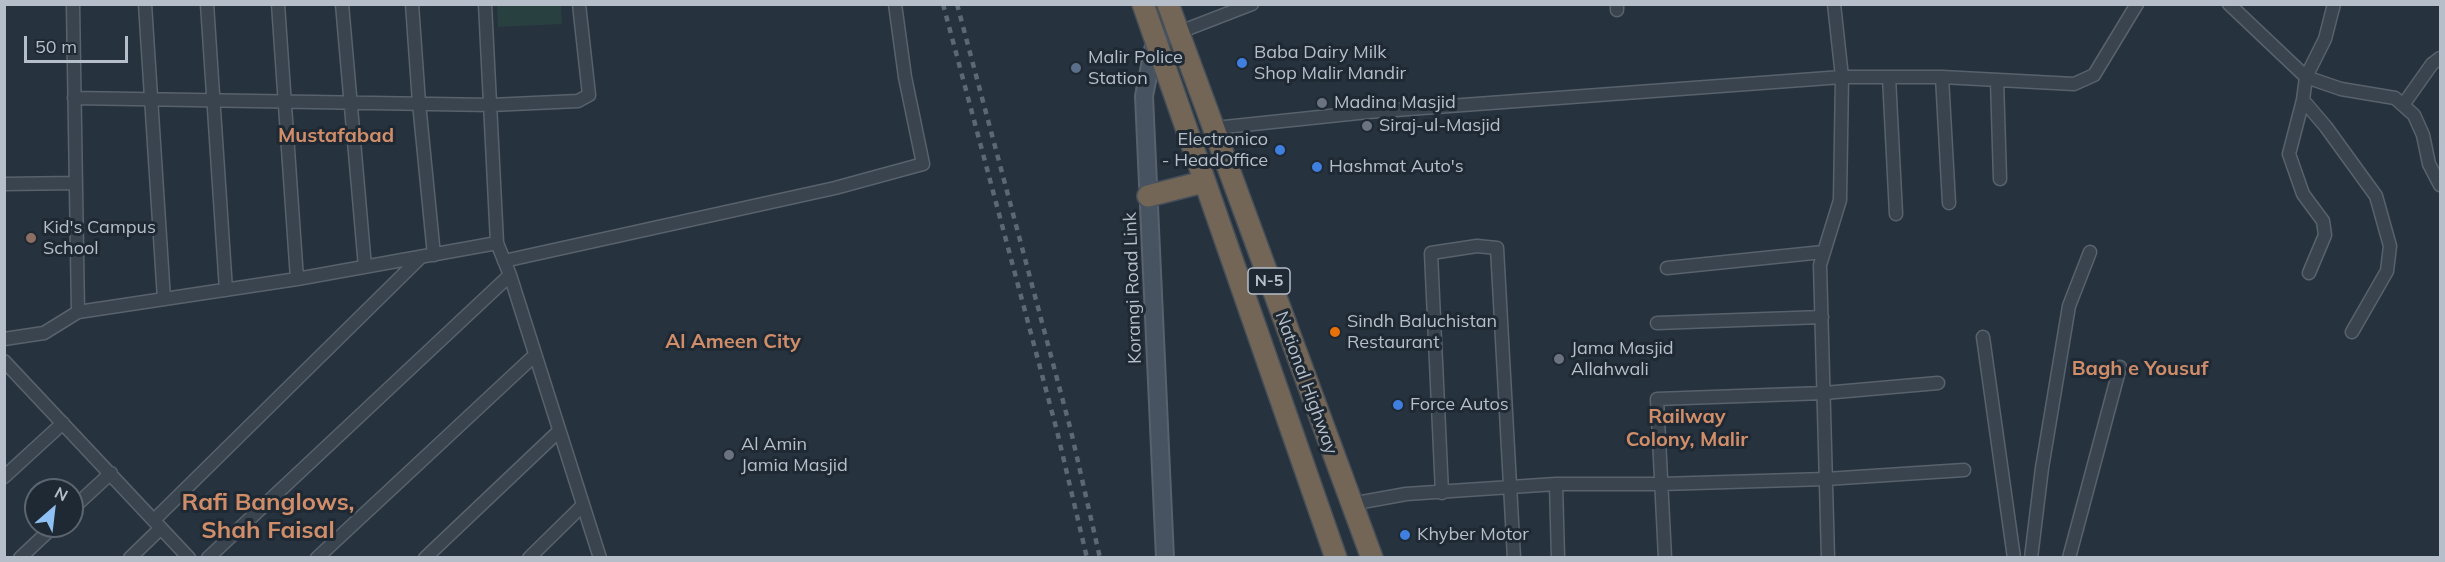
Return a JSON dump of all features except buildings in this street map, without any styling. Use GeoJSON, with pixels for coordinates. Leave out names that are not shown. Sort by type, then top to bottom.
{"type":"FeatureCollection","features":[{"type":"Feature","properties":{"kind":"highway","name":"National Highway"},"geometry":{"type":"LineString","coordinates":[[1143,4],[1203,182],[1227,242],[1336,558]]}},
{"type":"Feature","properties":{"kind":"highway","name":"National Highway"},"geometry":{"type":"LineString","coordinates":[[1168,4],[1372,558]]}},
{"type":"Feature","properties":{"kind":"highway"},"geometry":{"type":"LineString","coordinates":[[1148,196],[1203,182]]}},
{"type":"Feature","properties":{"kind":"main road"},"geometry":{"type":"LineString","coordinates":[[1155,40],[1177,33]]}},
{"type":"Feature","properties":{"kind":"main road","name":"Korangi Road Link"},"geometry":{"type":"LineString","coordinates":[[1155,40],[1144,96],[1165,558]]}},
{"type":"Feature","properties":{"kind":"street"},"geometry":{"type":"LineString","coordinates":[[73,4],[78,312]]}},
{"type":"Feature","properties":{"kind":"street"},"geometry":{"type":"LineString","coordinates":[[145,4],[164,299]]}},
{"type":"Feature","properties":{"kind":"street"},"geometry":{"type":"LineString","coordinates":[[207,4],[226,290]]}},
{"type":"Feature","properties":{"kind":"street"},"geometry":{"type":"LineString","coordinates":[[278,4],[297,279]]}},
{"type":"Feature","properties":{"kind":"street"},"geometry":{"type":"LineString","coordinates":[[342,4],[365,267]]}},
{"type":"Feature","properties":{"kind":"street"},"geometry":{"type":"LineString","coordinates":[[130,558],[158,524],[428,256],[412,4]]}},
{"type":"Feature","properties":{"kind":"street"},"geometry":{"type":"LineString","coordinates":[[485,4],[497,243],[510,275],[600,558]]}},
{"type":"Feature","properties":{"kind":"street"},"geometry":{"type":"LineString","coordinates":[[74,98],[491,105],[578,101],[589,94],[579,4]]}},
{"type":"Feature","properties":{"kind":"street"},"geometry":{"type":"LineString","coordinates":[[504,261],[835,188],[923,164],[905,77],[895,4]]}},
{"type":"Feature","properties":{"kind":"street"},"geometry":{"type":"LineString","coordinates":[[1177,33],[1252,4]]}},
{"type":"Feature","properties":{"kind":"street"},"geometry":{"type":"LineString","coordinates":[[1828,558],[1820,265],[1840,200],[1842,77],[1834,4]]}},
{"type":"Feature","properties":{"kind":"street"},"geometry":{"type":"LineString","coordinates":[[1215,128],[1368,111],[1842,77],[1942,77],[2074,84],[2094,75],[2138,4]]}},
{"type":"Feature","properties":{"kind":"street"},"geometry":{"type":"LineString","coordinates":[[2229,4],[2306,76],[2341,89],[2376,93],[2395,98],[2414,115],[2423,135],[2429,164],[2440,185]]}},
{"type":"Feature","properties":{"kind":"street"},"geometry":{"type":"LineString","coordinates":[[2309,273],[2325,235],[2323,221],[2303,194],[2289,154],[2303,100],[2306,76],[2325,39],[2334,4]]}},
{"type":"Feature","properties":{"kind":"street"},"geometry":{"type":"LineString","coordinates":[[2403,105],[2432,64],[2440,58]]}},
{"type":"Feature","properties":{"kind":"street"},"geometry":{"type":"LineString","coordinates":[[1889,77],[1896,214]]}},
{"type":"Feature","properties":{"kind":"street"},"geometry":{"type":"LineString","coordinates":[[1942,77],[1949,203]]}},
{"type":"Feature","properties":{"kind":"street"},"geometry":{"type":"LineString","coordinates":[[1997,80],[2000,179]]}},
{"type":"Feature","properties":{"kind":"street"},"geometry":{"type":"LineString","coordinates":[[2303,100],[2326,127],[2376,196],[2390,246],[2387,271],[2352,332]]}},
{"type":"Feature","properties":{"kind":"street"},"geometry":{"type":"LineString","coordinates":[[4,184],[76,183]]}},
{"type":"Feature","properties":{"kind":"street"},"geometry":{"type":"LineString","coordinates":[[4,339],[44,333],[78,312],[297,279],[497,243]]}},
{"type":"Feature","properties":{"kind":"street"},"geometry":{"type":"LineString","coordinates":[[1442,493],[1431,253],[1477,246],[1497,248],[1512,487],[1514,558]]}},
{"type":"Feature","properties":{"kind":"street"},"geometry":{"type":"LineString","coordinates":[[1667,268],[1823,252]]}},
{"type":"Feature","properties":{"kind":"street"},"geometry":{"type":"LineString","coordinates":[[2031,558],[2042,468],[2069,306],[2090,252]]}},
{"type":"Feature","properties":{"kind":"street"},"geometry":{"type":"LineString","coordinates":[[208,558],[510,275]]}},
{"type":"Feature","properties":{"kind":"street"},"geometry":{"type":"LineString","coordinates":[[1658,323],[1822,317]]}},
{"type":"Feature","properties":{"kind":"street"},"geometry":{"type":"LineString","coordinates":[[1983,337],[2014,558]]}},
{"type":"Feature","properties":{"kind":"street"},"geometry":{"type":"LineString","coordinates":[[317,558],[535,355]]}},
{"type":"Feature","properties":{"kind":"street"},"geometry":{"type":"LineString","coordinates":[[6,367],[111,473],[189,558]]}},
{"type":"Feature","properties":{"kind":"street"},"geometry":{"type":"LineString","coordinates":[[2069,558],[2120,367]]}},
{"type":"Feature","properties":{"kind":"street"},"geometry":{"type":"LineString","coordinates":[[1665,558],[1657,399],[1824,393],[1938,383]]}},
{"type":"Feature","properties":{"kind":"street"},"geometry":{"type":"LineString","coordinates":[[4,477],[63,423]]}},
{"type":"Feature","properties":{"kind":"street"},"geometry":{"type":"LineString","coordinates":[[425,558],[559,431]]}},
{"type":"Feature","properties":{"kind":"street"},"geometry":{"type":"LineString","coordinates":[[1351,504],[1406,494],[1556,484],[1661,484],[1826,479],[1965,470]]}},
{"type":"Feature","properties":{"kind":"street"},"geometry":{"type":"LineString","coordinates":[[84,498],[111,473]]}},
{"type":"Feature","properties":{"kind":"street"},"geometry":{"type":"LineString","coordinates":[[1556,484],[1558,558]]}},
{"type":"Feature","properties":{"kind":"street"},"geometry":{"type":"LineString","coordinates":[[529,558],[583,505]]}},
{"type":"Feature","properties":{"kind":"street"},"geometry":{"type":"LineString","coordinates":[[20,558],[41,538]]}},
{"type":"Feature","properties":{"kind":"green space"},"geometry":{"type":"Polygon","coordinates":[[[497,5],[561,5],[562,24],[498,27],[497,5]]]}},
{"type":"Feature","properties":{"kind":"railway"},"geometry":{"type":"LineString","coordinates":[[943,4],[1057,431],[1087,558]]}},
{"type":"Feature","properties":{"kind":"railway"},"geometry":{"type":"LineString","coordinates":[[957,4],[1071,431],[1100,558]]}},
{"type":"Feature","properties":{"kind":"place","name":"Baba Dairy Milk Shop Malir Mandir"},"geometry":{"type":"Point","coordinates":[1242,63]}},
{"type":"Feature","properties":{"kind":"place","name":"Malir Police Station"},"geometry":{"type":"Point","coordinates":[1076,68]}},
{"type":"Feature","properties":{"kind":"place","name":"Madina Masjid"},"geometry":{"type":"Point","coordinates":[1322,103]}},
{"type":"Feature","properties":{"kind":"place","name":"Siraj-ul-Masjid"},"geometry":{"type":"Point","coordinates":[1367,126]}},
{"type":"Feature","properties":{"kind":"place","name":"Electronico - HeadOffice"},"geometry":{"type":"Point","coordinates":[1280,150]}},
{"type":"Feature","properties":{"kind":"place","name":"Hashmat Auto's"},"geometry":{"type":"Point","coordinates":[1317,167]}},
{"type":"Feature","properties":{"kind":"place","name":"Kid's Campus School"},"geometry":{"type":"Point","coordinates":[31,238]}},
{"type":"Feature","properties":{"kind":"place","name":"Sindh Baluchistan Restaurant"},"geometry":{"type":"Point","coordinates":[1335,332]}},
{"type":"Feature","properties":{"kind":"place","name":"Jama Masjid Allahwali"},"geometry":{"type":"Point","coordinates":[1559,359]}},
{"type":"Feature","properties":{"kind":"place","name":"Force Autos"},"geometry":{"type":"Point","coordinates":[1398,405]}},
{"type":"Feature","properties":{"kind":"place","name":"Al Amin Jamia Masjid"},"geometry":{"type":"Point","coordinates":[729,455]}},
{"type":"Feature","properties":{"kind":"place","name":"Khyber Motor"},"geometry":{"type":"Point","coordinates":[1405,535]}},
{"type":"Feature","properties":{"kind":"district","name":"Mustafabad"},"geometry":{"type":"Point","coordinates":[336,136]}},
{"type":"Feature","properties":{"kind":"district","name":"Al Ameen City"},"geometry":{"type":"Point","coordinates":[733,342]}},
{"type":"Feature","properties":{"kind":"district","name":"Bagh e Yousuf"},"geometry":{"type":"Point","coordinates":[2140,369]}},
{"type":"Feature","properties":{"kind":"district","name":"Railway Colony, Malir"},"geometry":{"type":"Point","coordinates":[1687,428]}},
{"type":"Feature","properties":{"kind":"district","name":"Rafi Banglows, Shah Faisal"},"geometry":{"type":"Point","coordinates":[268,517]}}]}
